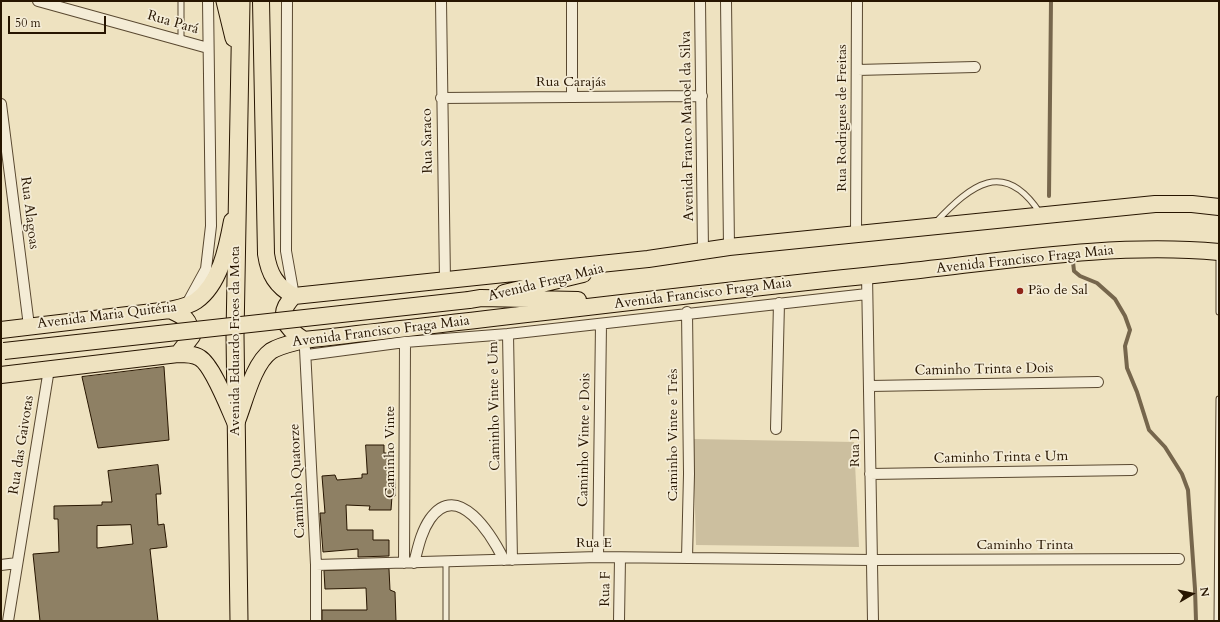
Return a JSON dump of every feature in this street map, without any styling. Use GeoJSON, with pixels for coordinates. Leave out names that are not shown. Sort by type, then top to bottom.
{"type":"FeatureCollection","features":[{"type":"Feature","properties":{"kind":"highway","name":"Avenida Eduardo Froes da Mota"},"geometry":{"type":"LineString","coordinates":[[225,1],[239,62]]}},
{"type":"Feature","properties":{"kind":"highway","name":"Avenida Eduardo Froes da Mota"},"geometry":{"type":"LineString","coordinates":[[239,621],[236,424],[237,200],[241,1]]}},
{"type":"Feature","properties":{"kind":"main road"},"geometry":{"type":"LineString","coordinates":[[261,1],[266,254],[268,267],[273,278],[285,290],[294,296],[445,281],[648,258],[729,247],[1155,204],[1192,204],[1219,207]]}},
{"type":"Feature","properties":{"kind":"main road","name":"Avenida Maria Quitéria"},"geometry":{"type":"LineString","coordinates":[[1,330],[170,310],[186,305],[201,296],[218,271],[229,240],[237,200]]}},
{"type":"Feature","properties":{"kind":"main road","name":"Avenida Francisco Fraga Maia"},"geometry":{"type":"LineString","coordinates":[[236,424],[253,377],[261,361],[270,352],[284,345],[305,348],[641,301],[867,275],[1094,252],[1175,248],[1219,252]]}},
{"type":"Feature","properties":{"kind":"main road","name":"Avenida Fraga Maia"},"geometry":{"type":"LineString","coordinates":[[475,299],[648,258]]}},
{"type":"Feature","properties":{"kind":"main road"},"geometry":{"type":"LineString","coordinates":[[294,296],[284,309],[284,318],[286,325],[305,348]]}},
{"type":"Feature","properties":{"kind":"main road"},"geometry":{"type":"LineString","coordinates":[[3,351],[475,299]]}},
{"type":"Feature","properties":{"kind":"main road","name":"Avenida Fraga Maia"},"geometry":{"type":"LineString","coordinates":[[475,299],[641,301]]}},
{"type":"Feature","properties":{"kind":"main road"},"geometry":{"type":"LineString","coordinates":[[170,310],[185,317],[190,324],[192,336],[178,354]]}},
{"type":"Feature","properties":{"kind":"main road"},"geometry":{"type":"LineString","coordinates":[[1,375],[178,354],[191,355],[200,358],[208,366],[236,424]]}},
{"type":"Feature","properties":{"kind":"street","name":"Rua Pará"},"geometry":{"type":"LineString","coordinates":[[38,1],[181,39],[208,48]]}},
{"type":"Feature","properties":{"kind":"street"},"geometry":{"type":"LineString","coordinates":[[186,305],[206,269],[211,226],[208,1]]}},
{"type":"Feature","properties":{"kind":"street"},"geometry":{"type":"LineString","coordinates":[[287,1],[286,251],[294,296]]}},
{"type":"Feature","properties":{"kind":"street","name":"Rua Saraco"},"geometry":{"type":"LineString","coordinates":[[441,1],[441,98],[445,281]]}},
{"type":"Feature","properties":{"kind":"street"},"geometry":{"type":"LineString","coordinates":[[572,1],[572,97]]}},
{"type":"Feature","properties":{"kind":"street","name":"Avenida Franco Manoel da Silva"},"geometry":{"type":"LineString","coordinates":[[700,1],[703,251]]}},
{"type":"Feature","properties":{"kind":"street"},"geometry":{"type":"LineString","coordinates":[[726,1],[729,247]]}},
{"type":"Feature","properties":{"kind":"street","name":"Rua Rodrigues de Freitas"},"geometry":{"type":"LineString","coordinates":[[856,235],[857,1]]}},
{"type":"Feature","properties":{"kind":"street"},"geometry":{"type":"LineString","coordinates":[[856,70],[974,67]]}},
{"type":"Feature","properties":{"kind":"street","name":"Rua Carajás"},"geometry":{"type":"LineString","coordinates":[[441,98],[702,96]]}},
{"type":"Feature","properties":{"kind":"street","name":"Rua Alagoas"},"geometry":{"type":"LineString","coordinates":[[1,104],[30,326]]}},
{"type":"Feature","properties":{"kind":"street","name":"Rua D"},"geometry":{"type":"LineString","coordinates":[[867,275],[873,621]]}},
{"type":"Feature","properties":{"kind":"street"},"geometry":{"type":"LineString","coordinates":[[508,334],[601,324],[687,312],[867,294]]}},
{"type":"Feature","properties":{"kind":"street"},"geometry":{"type":"LineString","coordinates":[[776,429],[779,303]]}},
{"type":"Feature","properties":{"kind":"street","name":"Caminho Vinte e Três"},"geometry":{"type":"LineString","coordinates":[[687,312],[689,474],[687,558]]}},
{"type":"Feature","properties":{"kind":"street","name":"Caminho Vinte e Dois"},"geometry":{"type":"LineString","coordinates":[[598,557],[601,324]]}},
{"type":"Feature","properties":{"kind":"street","name":"Caminho Vinte e Um"},"geometry":{"type":"LineString","coordinates":[[305,348],[508,334],[508,560]]}},
{"type":"Feature","properties":{"kind":"street","name":"Caminho Vinte"},"geometry":{"type":"LineString","coordinates":[[405,342],[409,563]]}},
{"type":"Feature","properties":{"kind":"street","name":"Caminho Quatorze"},"geometry":{"type":"LineString","coordinates":[[305,348],[316,565],[316,621]]}},
{"type":"Feature","properties":{"kind":"street","name":"Rua das Gaivotas"},"geometry":{"type":"LineString","coordinates":[[8,621],[49,369]]}},
{"type":"Feature","properties":{"kind":"street","name":"Caminho Trinta e Dois"},"geometry":{"type":"LineString","coordinates":[[870,386],[1098,382]]}},
{"type":"Feature","properties":{"kind":"street","name":"Caminho Trinta e Um"},"geometry":{"type":"LineString","coordinates":[[870,474],[1132,470]]}},
{"type":"Feature","properties":{"kind":"street"},"geometry":{"type":"LineString","coordinates":[[409,563],[429,520],[438,510],[448,506],[459,507],[472,513],[508,560]]}},
{"type":"Feature","properties":{"kind":"street","name":"Rua E"},"geometry":{"type":"LineString","coordinates":[[316,565],[598,557],[872,560]]}},
{"type":"Feature","properties":{"kind":"street","name":"Rua F"},"geometry":{"type":"LineString","coordinates":[[619,621],[620,558]]}},
{"type":"Feature","properties":{"kind":"street","name":"Caminho Trinta"},"geometry":{"type":"LineString","coordinates":[[872,560],[1179,559]]}},
{"type":"Feature","properties":{"kind":"street"},"geometry":{"type":"LineString","coordinates":[[1,564],[17,563]]}},
{"type":"Feature","properties":{"kind":"lane"},"geometry":{"type":"LineString","coordinates":[[181,1],[181,39]]}},
{"type":"Feature","properties":{"kind":"lane"},"geometry":{"type":"LineString","coordinates":[[931,227],[963,195],[978,186],[993,182],[1009,183],[1019,189],[1030,198],[1042,216]]}},
{"type":"Feature","properties":{"kind":"lane"},"geometry":{"type":"LineString","coordinates":[[1219,252],[1219,312]]}},
{"type":"Feature","properties":{"kind":"lane"},"geometry":{"type":"LineString","coordinates":[[1217,621],[1219,399]]}},
{"type":"Feature","properties":{"kind":"lane"},"geometry":{"type":"LineString","coordinates":[[446,562],[446,621]]}},
{"type":"Feature","properties":{"kind":"shaded area"},"geometry":{"type":"Polygon","coordinates":[[[693,439],[854,442],[859,547],[696,545],[693,439]]]}},
{"type":"Feature","properties":{"kind":"building"},"geometry":{"type":"Polygon","coordinates":[[[164,367],[169,440],[98,448],[82,377],[164,367]]]}},
{"type":"Feature","properties":{"kind":"building"},"geometry":{"type":"Polygon","coordinates":[[[366,445],[384,445],[384,453],[391,453],[392,479],[395,479],[395,496],[392,496],[391,510],[369,510],[370,506],[346,505],[347,530],[373,530],[373,540],[389,540],[389,556],[358,557],[358,549],[323,552],[320,513],[325,513],[322,476],[335,475],[337,480],[362,478],[362,474],[367,474],[366,445]]]}},
{"type":"Feature","properties":{"kind":"building"},"geometry":{"type":"Polygon","coordinates":[[[158,465],[161,494],[156,494],[158,525],[164,524],[167,547],[150,549],[158,621],[40,621],[33,554],[59,552],[58,519],[54,519],[54,506],[102,505],[102,502],[112,502],[108,471],[158,465]],[[131,525],[97,526],[97,548],[133,544],[131,525]]]}},
{"type":"Feature","properties":{"kind":"building"},"geometry":{"type":"Polygon","coordinates":[[[389,569],[390,590],[395,592],[396,621],[322,621],[322,610],[367,610],[366,588],[325,589],[324,571],[389,569]]]}},
{"type":"Feature","properties":{"kind":"waterway"},"geometry":{"type":"LineString","coordinates":[[1049,196],[1051,1]]}},
{"type":"Feature","properties":{"kind":"waterway"},"geometry":{"type":"LineString","coordinates":[[1073,262],[1074,271],[1080,276],[1097,283],[1115,299],[1125,316],[1130,330],[1125,346],[1127,368],[1137,392],[1149,430],[1165,447],[1182,474],[1188,490],[1196,621]]}},
{"type":"Feature","properties":{"kind":"place","name":"Pão de Sal"},"geometry":{"type":"Point","coordinates":[1020,291]}}]}
